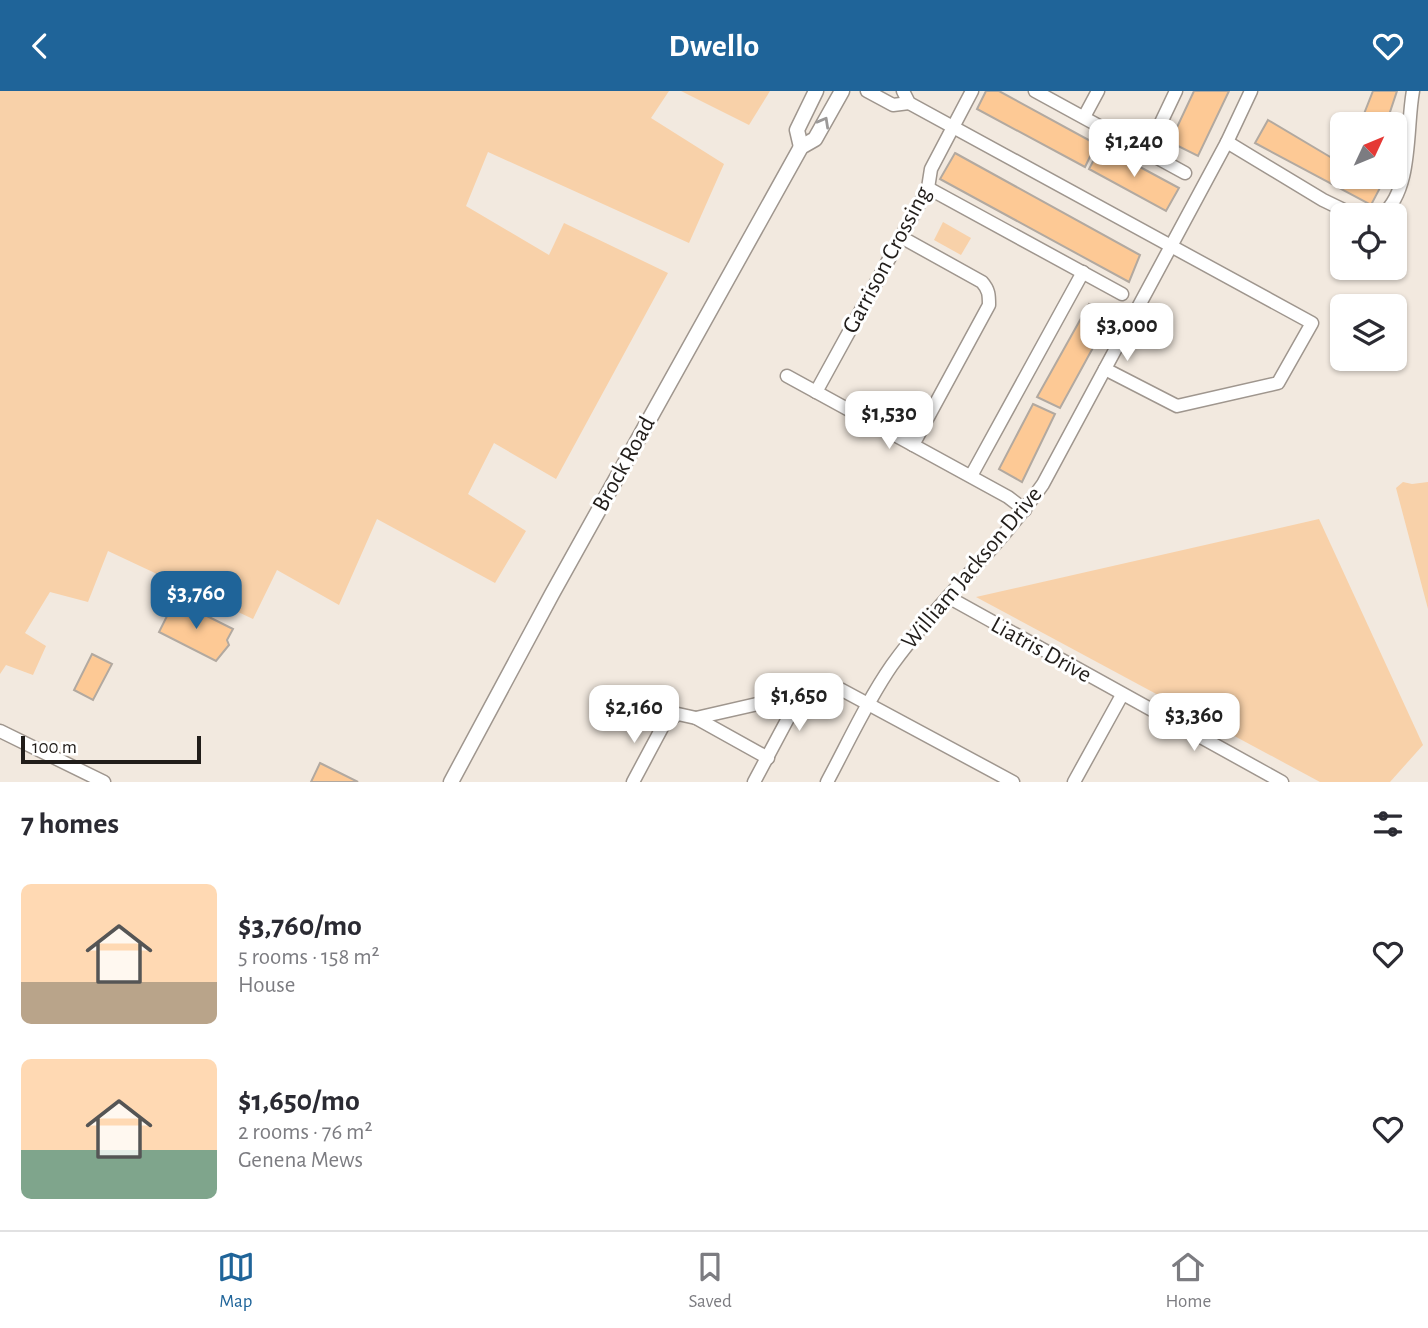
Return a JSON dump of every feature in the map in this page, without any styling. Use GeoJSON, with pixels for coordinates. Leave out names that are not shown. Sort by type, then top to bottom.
{"type":"FeatureCollection","features":[{"type":"Feature","properties":{"kind":"main road","name":"Brock Road"},"geometry":{"type":"LineString","coordinates":[[801,147],[797,130],[816,91]]}},
{"type":"Feature","properties":{"kind":"main road","name":"Brock Road"},"geometry":{"type":"LineString","coordinates":[[451,782],[552,594],[801,147],[815,139],[842,91]]}},
{"type":"Feature","properties":{"kind":"street"},"geometry":{"type":"LineString","coordinates":[[867,91],[893,105],[906,97],[953,126],[1312,323],[1278,383],[1177,406],[1105,369]]}},
{"type":"Feature","properties":{"kind":"street","name":"Garrison Crossing"},"geometry":{"type":"LineString","coordinates":[[816,392],[928,188],[931,169],[972,91]]}},
{"type":"Feature","properties":{"kind":"street"},"geometry":{"type":"LineString","coordinates":[[1035,91],[1185,173]]}},
{"type":"Feature","properties":{"kind":"street"},"geometry":{"type":"LineString","coordinates":[[1084,117],[1098,91]]}},
{"type":"Feature","properties":{"kind":"street"},"geometry":{"type":"LineString","coordinates":[[1147,152],[1176,91]]}},
{"type":"Feature","properties":{"kind":"street","name":"William Jackson Drive"},"geometry":{"type":"LineString","coordinates":[[827,782],[891,666],[1025,510],[1043,484],[1173,245],[1251,91]]}},
{"type":"Feature","properties":{"kind":"street"},"geometry":{"type":"LineString","coordinates":[[1392,203],[1405,170],[1413,91]]}},
{"type":"Feature","properties":{"kind":"street"},"geometry":{"type":"LineString","coordinates":[[1227,142],[1330,203]]}},
{"type":"Feature","properties":{"kind":"street"},"geometry":{"type":"LineString","coordinates":[[928,188],[1122,294]]}},
{"type":"Feature","properties":{"kind":"street"},"geometry":{"type":"LineString","coordinates":[[901,237],[982,282],[989,296],[989,305],[913,445]]}},
{"type":"Feature","properties":{"kind":"street"},"geometry":{"type":"LineString","coordinates":[[971,477],[1083,272]]}},
{"type":"Feature","properties":{"kind":"street"},"geometry":{"type":"LineString","coordinates":[[787,376],[1008,497],[1025,510]]}},
{"type":"Feature","properties":{"kind":"street","name":"Liatris Drive"},"geometry":{"type":"LineString","coordinates":[[948,597],[1282,782]]}},
{"type":"Feature","properties":{"kind":"street"},"geometry":{"type":"LineString","coordinates":[[696,717],[832,687],[1013,782]]}},
{"type":"Feature","properties":{"kind":"street"},"geometry":{"type":"LineString","coordinates":[[754,782],[801,694]]}},
{"type":"Feature","properties":{"kind":"street"},"geometry":{"type":"LineString","coordinates":[[1074,782],[1122,695]]}},
{"type":"Feature","properties":{"kind":"street"},"geometry":{"type":"LineString","coordinates":[[637,781],[664,724],[678,714],[696,717],[768,758]]}},
{"type":"Feature","properties":{"kind":"street"},"geometry":{"type":"LineString","coordinates":[[2,736],[104,782]]}},
{"type":"Feature","properties":{"kind":"shaded area"},"geometry":{"type":"Polygon","coordinates":[[[0,91],[669,91],[651,118],[724,164],[689,243],[488,152],[466,206],[549,255],[564,223],[668,273],[556,479],[494,443],[468,494],[526,531],[495,583],[377,519],[339,605],[277,570],[253,619],[108,551],[88,602],[50,592],[25,633],[46,646],[33,675],[6,665],[0,674],[0,91]]]}},
{"type":"Feature","properties":{"kind":"shaded area"},"geometry":{"type":"Polygon","coordinates":[[[681,91],[770,91],[749,125],[681,91]]]}},
{"type":"Feature","properties":{"kind":"shaded area"},"geometry":{"type":"Polygon","coordinates":[[[943,222],[971,238],[961,255],[934,240],[943,222]]]}},
{"type":"Feature","properties":{"kind":"shaded area"},"geometry":{"type":"Polygon","coordinates":[[[1403,482],[1428,482],[1428,609],[1396,488],[1403,482]]]}},
{"type":"Feature","properties":{"kind":"shaded area"},"geometry":{"type":"Polygon","coordinates":[[[1319,519],[1423,745],[1390,782],[1320,782],[976,597],[1319,519]]]}},
{"type":"Feature","properties":{"kind":"building"},"geometry":{"type":"Polygon","coordinates":[[[986,91],[999,91],[1096,144],[1085,167],[977,109],[986,91]]]}},
{"type":"Feature","properties":{"kind":"building"},"geometry":{"type":"Polygon","coordinates":[[[1194,91],[1229,91],[1198,156],[1170,142],[1194,91]]]}},
{"type":"Feature","properties":{"kind":"building"},"geometry":{"type":"Polygon","coordinates":[[[1373,91],[1397,91],[1390,112],[1365,112],[1373,91]]]}},
{"type":"Feature","properties":{"kind":"building"},"geometry":{"type":"Polygon","coordinates":[[[1268,120],[1330,157],[1330,183],[1255,143],[1268,120]]]}},
{"type":"Feature","properties":{"kind":"building"},"geometry":{"type":"Polygon","coordinates":[[[1101,146],[1179,188],[1166,211],[1089,169],[1101,146]]]}},
{"type":"Feature","properties":{"kind":"building"},"geometry":{"type":"Polygon","coordinates":[[[955,153],[1140,255],[1129,282],[940,179],[955,153]]]}},
{"type":"Feature","properties":{"kind":"building"},"geometry":{"type":"Polygon","coordinates":[[[1341,189],[1379,189],[1372,203],[1341,189]]]}},
{"type":"Feature","properties":{"kind":"building"},"geometry":{"type":"Polygon","coordinates":[[[1089,304],[1112,313],[1060,408],[1037,397],[1089,304]]]}},
{"type":"Feature","properties":{"kind":"building"},"geometry":{"type":"Polygon","coordinates":[[[1033,404],[1055,414],[1022,482],[999,469],[1033,404]]]}},
{"type":"Feature","properties":{"kind":"building"},"geometry":{"type":"Polygon","coordinates":[[[175,600],[233,629],[227,640],[229,645],[216,661],[159,632],[175,600]]]}},
{"type":"Feature","properties":{"kind":"building"},"geometry":{"type":"Polygon","coordinates":[[[92,654],[112,664],[93,700],[74,690],[92,654]]]}},
{"type":"Feature","properties":{"kind":"building"},"geometry":{"type":"Polygon","coordinates":[[[320,763],[358,782],[311,782],[320,763]]]}}]}
